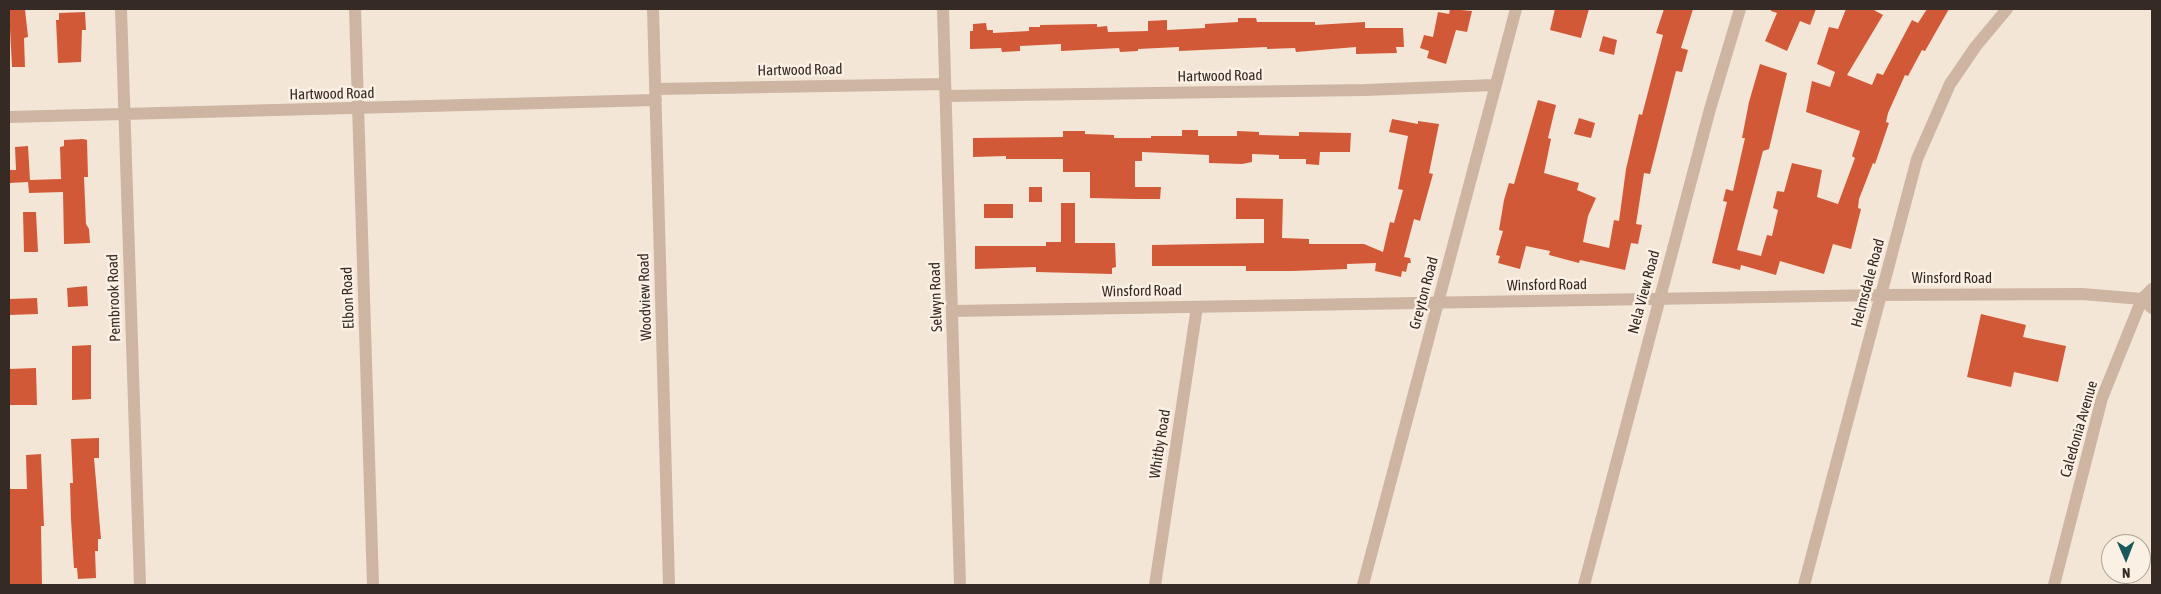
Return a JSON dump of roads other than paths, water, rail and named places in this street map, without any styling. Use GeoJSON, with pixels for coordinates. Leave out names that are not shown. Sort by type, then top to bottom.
{"type":"FeatureCollection","features":[{"type":"Feature","properties":{"kind":"street","name":"Pembrook Road"},"geometry":{"type":"LineString","coordinates":[[121,9],[140,585]]}},
{"type":"Feature","properties":{"kind":"street","name":"Elbon Road"},"geometry":{"type":"LineString","coordinates":[[355,9],[373,585]]}},
{"type":"Feature","properties":{"kind":"street","name":"Woodview Road"},"geometry":{"type":"LineString","coordinates":[[653,9],[669,585]]}},
{"type":"Feature","properties":{"kind":"street","name":"Selwyn Road"},"geometry":{"type":"LineString","coordinates":[[943,9],[960,585]]}},
{"type":"Feature","properties":{"kind":"street","name":"Greyton Road"},"geometry":{"type":"LineString","coordinates":[[1363,585],[1439,303],[1494,85],[1516,9]]}},
{"type":"Feature","properties":{"kind":"street","name":"Nela View Road"},"geometry":{"type":"LineString","coordinates":[[1584,585],[1710,109],[1740,9]]}},
{"type":"Feature","properties":{"kind":"street","name":"Helmsdale Road"},"geometry":{"type":"LineString","coordinates":[[1804,585],[1917,159],[1950,84],[1976,46],[2007,9]]}},
{"type":"Feature","properties":{"kind":"street","name":"Hartwood Road"},"geometry":{"type":"LineString","coordinates":[[9,117],[358,110],[656,94],[946,90],[1366,90],[1494,85]]}},
{"type":"Feature","properties":{"kind":"street","name":"Caledonia Avenue"},"geometry":{"type":"LineString","coordinates":[[2054,585],[2102,398],[2142,299],[2152,289]]}},
{"type":"Feature","properties":{"kind":"street","name":"Winsford Road"},"geometry":{"type":"LineString","coordinates":[[953,311],[1881,295],[2082,294],[2142,299]]}},
{"type":"Feature","properties":{"kind":"street"},"geometry":{"type":"LineString","coordinates":[[2142,299],[2152,308]]}},
{"type":"Feature","properties":{"kind":"street","name":"Whitby Road"},"geometry":{"type":"LineString","coordinates":[[1155,585],[1197,307]]}}]}
